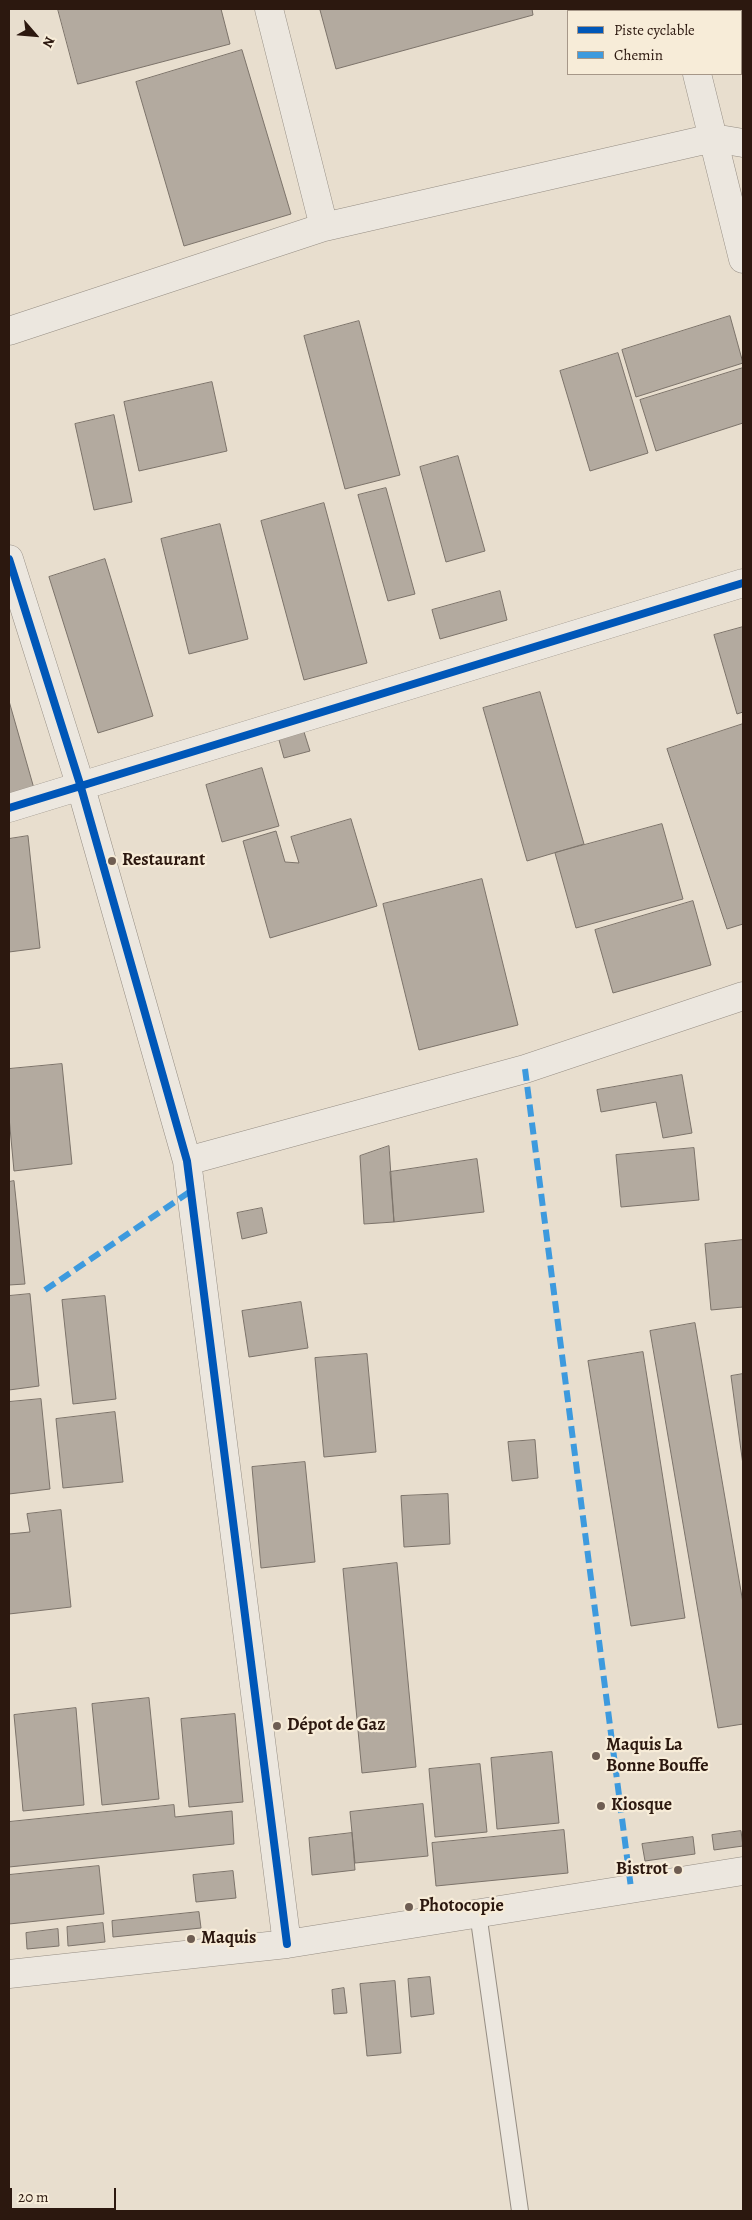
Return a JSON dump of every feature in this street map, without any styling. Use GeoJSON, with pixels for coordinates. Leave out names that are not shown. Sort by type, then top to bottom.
{"type":"FeatureCollection","features":[{"type":"Feature","properties":{"kind":"street"},"geometry":{"type":"LineString","coordinates":[[269,9],[324,227]]}},
{"type":"Feature","properties":{"kind":"street"},"geometry":{"type":"LineString","coordinates":[[697,75],[743,259]]}},
{"type":"Feature","properties":{"kind":"street"},"geometry":{"type":"LineString","coordinates":[[9,331],[324,227],[713,138],[743,143]]}},
{"type":"Feature","properties":{"kind":"street"},"geometry":{"type":"LineString","coordinates":[[9,559],[80,784],[187,1161],[287,1944]]}},
{"type":"Feature","properties":{"kind":"street"},"geometry":{"type":"LineString","coordinates":[[9,808],[80,784],[743,583]]}},
{"type":"Feature","properties":{"kind":"street"},"geometry":{"type":"LineString","coordinates":[[187,1161],[525,1069],[743,996]]}},
{"type":"Feature","properties":{"kind":"street"},"geometry":{"type":"LineString","coordinates":[[9,1974],[287,1944],[743,1871]]}},
{"type":"Feature","properties":{"kind":"lane"},"geometry":{"type":"LineString","coordinates":[[478,1914],[520,2211]]}},
{"type":"Feature","properties":{"kind":"building"},"geometry":{"type":"Polygon","coordinates":[[[58,9],[221,9],[230,44],[78,84],[58,9]]]}},
{"type":"Feature","properties":{"kind":"building"},"geometry":{"type":"Polygon","coordinates":[[[532,9],[533,15],[336,69],[320,10],[532,9]]]}},
{"type":"Feature","properties":{"kind":"building"},"geometry":{"type":"Polygon","coordinates":[[[242,50],[291,214],[184,246],[136,82],[242,50]]]}},
{"type":"Feature","properties":{"kind":"building"},"geometry":{"type":"Polygon","coordinates":[[[730,316],[743,363],[636,397],[622,350],[730,316]]]}},
{"type":"Feature","properties":{"kind":"building"},"geometry":{"type":"Polygon","coordinates":[[[359,321],[400,475],[345,489],[304,336],[359,321]]]}},
{"type":"Feature","properties":{"kind":"building"},"geometry":{"type":"Polygon","coordinates":[[[618,353],[648,453],[590,471],[560,371],[618,353]]]}},
{"type":"Feature","properties":{"kind":"building"},"geometry":{"type":"Polygon","coordinates":[[[743,368],[743,423],[656,451],[640,400],[743,368]]]}},
{"type":"Feature","properties":{"kind":"building"},"geometry":{"type":"Polygon","coordinates":[[[212,382],[227,451],[139,471],[124,402],[212,382]]]}},
{"type":"Feature","properties":{"kind":"building"},"geometry":{"type":"Polygon","coordinates":[[[114,415],[132,502],[94,510],[75,424],[114,415]]]}},
{"type":"Feature","properties":{"kind":"building"},"geometry":{"type":"Polygon","coordinates":[[[458,456],[485,551],[446,562],[420,467],[458,456]]]}},
{"type":"Feature","properties":{"kind":"building"},"geometry":{"type":"Polygon","coordinates":[[[386,488],[415,594],[388,601],[358,495],[386,488]]]}},
{"type":"Feature","properties":{"kind":"building"},"geometry":{"type":"Polygon","coordinates":[[[324,503],[367,663],[304,680],[261,521],[324,503]]]}},
{"type":"Feature","properties":{"kind":"building"},"geometry":{"type":"Polygon","coordinates":[[[220,524],[248,639],[189,654],[161,539],[220,524]]]}},
{"type":"Feature","properties":{"kind":"building"},"geometry":{"type":"Polygon","coordinates":[[[105,559],[153,716],[98,733],[49,577],[105,559]]]}},
{"type":"Feature","properties":{"kind":"building"},"geometry":{"type":"Polygon","coordinates":[[[500,591],[507,620],[440,639],[432,610],[500,591]]]}},
{"type":"Feature","properties":{"kind":"building"},"geometry":{"type":"Polygon","coordinates":[[[743,627],[743,712],[737,714],[714,635],[743,627]]]}},
{"type":"Feature","properties":{"kind":"building"},"geometry":{"type":"Polygon","coordinates":[[[540,692],[584,844],[527,861],[483,708],[540,692]]]}},
{"type":"Feature","properties":{"kind":"building"},"geometry":{"type":"Polygon","coordinates":[[[9,701],[37,799],[9,808],[9,701]]]}},
{"type":"Feature","properties":{"kind":"building"},"geometry":{"type":"Polygon","coordinates":[[[743,724],[743,924],[727,929],[667,749],[743,724]]]}},
{"type":"Feature","properties":{"kind":"building"},"geometry":{"type":"Polygon","coordinates":[[[304,732],[310,751],[284,758],[279,740],[304,732]]]}},
{"type":"Feature","properties":{"kind":"building"},"geometry":{"type":"Polygon","coordinates":[[[262,768],[279,826],[222,842],[206,785],[262,768]]]}},
{"type":"Feature","properties":{"kind":"building"},"geometry":{"type":"Polygon","coordinates":[[[351,819],[377,906],[270,938],[243,841],[276,831],[285,862],[299,863],[291,837],[351,819]]]}},
{"type":"Feature","properties":{"kind":"building"},"geometry":{"type":"Polygon","coordinates":[[[662,824],[683,899],[576,928],[555,853],[662,824]]]}},
{"type":"Feature","properties":{"kind":"building"},"geometry":{"type":"Polygon","coordinates":[[[28,836],[40,948],[9,952],[9,839],[28,836]]]}},
{"type":"Feature","properties":{"kind":"building"},"geometry":{"type":"Polygon","coordinates":[[[482,879],[518,1025],[419,1050],[383,904],[482,879]]]}},
{"type":"Feature","properties":{"kind":"building"},"geometry":{"type":"Polygon","coordinates":[[[693,901],[711,965],[613,993],[595,930],[693,901]]]}},
{"type":"Feature","properties":{"kind":"building"},"geometry":{"type":"Polygon","coordinates":[[[62,1064],[72,1164],[14,1171],[9,1117],[9,1069],[62,1064]]]}},
{"type":"Feature","properties":{"kind":"building"},"geometry":{"type":"Polygon","coordinates":[[[682,1075],[692,1133],[663,1138],[656,1102],[601,1112],[597,1090],[682,1075]]]}},
{"type":"Feature","properties":{"kind":"building"},"geometry":{"type":"Polygon","coordinates":[[[389,1146],[394,1222],[364,1224],[360,1156],[389,1146]]]}},
{"type":"Feature","properties":{"kind":"building"},"geometry":{"type":"Polygon","coordinates":[[[694,1148],[699,1200],[621,1207],[616,1155],[694,1148]]]}},
{"type":"Feature","properties":{"kind":"building"},"geometry":{"type":"Polygon","coordinates":[[[477,1159],[484,1212],[394,1222],[390,1172],[477,1159]]]}},
{"type":"Feature","properties":{"kind":"building"},"geometry":{"type":"Polygon","coordinates":[[[14,1181],[25,1284],[9,1285],[9,1182],[14,1181]]]}},
{"type":"Feature","properties":{"kind":"building"},"geometry":{"type":"Polygon","coordinates":[[[262,1208],[267,1233],[242,1239],[237,1213],[262,1208]]]}},
{"type":"Feature","properties":{"kind":"building"},"geometry":{"type":"Polygon","coordinates":[[[743,1240],[743,1307],[711,1310],[705,1244],[743,1240]]]}},
{"type":"Feature","properties":{"kind":"building"},"geometry":{"type":"Polygon","coordinates":[[[30,1294],[39,1386],[9,1390],[9,1296],[30,1294]]]}},
{"type":"Feature","properties":{"kind":"building"},"geometry":{"type":"Polygon","coordinates":[[[105,1296],[116,1399],[73,1404],[62,1300],[105,1296]]]}},
{"type":"Feature","properties":{"kind":"building"},"geometry":{"type":"Polygon","coordinates":[[[301,1302],[308,1348],[249,1357],[242,1311],[301,1302]]]}},
{"type":"Feature","properties":{"kind":"building"},"geometry":{"type":"Polygon","coordinates":[[[695,1323],[743,1603],[743,1724],[718,1728],[650,1331],[695,1323]]]}},
{"type":"Feature","properties":{"kind":"building"},"geometry":{"type":"Polygon","coordinates":[[[643,1352],[685,1618],[631,1626],[588,1361],[643,1352]]]}},
{"type":"Feature","properties":{"kind":"building"},"geometry":{"type":"Polygon","coordinates":[[[367,1354],[376,1452],[324,1457],[315,1358],[367,1354]]]}},
{"type":"Feature","properties":{"kind":"building"},"geometry":{"type":"Polygon","coordinates":[[[743,1374],[743,1465],[731,1376],[743,1374]]]}},
{"type":"Feature","properties":{"kind":"building"},"geometry":{"type":"Polygon","coordinates":[[[41,1399],[50,1489],[9,1494],[9,1402],[41,1399]]]}},
{"type":"Feature","properties":{"kind":"building"},"geometry":{"type":"Polygon","coordinates":[[[115,1412],[123,1482],[63,1488],[56,1419],[115,1412]]]}},
{"type":"Feature","properties":{"kind":"building"},"geometry":{"type":"Polygon","coordinates":[[[535,1440],[538,1478],[512,1481],[508,1442],[535,1440]]]}},
{"type":"Feature","properties":{"kind":"building"},"geometry":{"type":"Polygon","coordinates":[[[305,1462],[315,1562],[261,1568],[252,1467],[305,1462]]]}},
{"type":"Feature","properties":{"kind":"building"},"geometry":{"type":"Polygon","coordinates":[[[448,1494],[450,1544],[404,1547],[401,1496],[448,1494]]]}},
{"type":"Feature","properties":{"kind":"building"},"geometry":{"type":"Polygon","coordinates":[[[61,1510],[71,1607],[9,1614],[9,1534],[30,1532],[27,1514],[61,1510]]]}},
{"type":"Feature","properties":{"kind":"building"},"geometry":{"type":"Polygon","coordinates":[[[397,1563],[416,1767],[362,1773],[343,1569],[397,1563]]]}},
{"type":"Feature","properties":{"kind":"building"},"geometry":{"type":"Polygon","coordinates":[[[149,1698],[159,1799],[102,1805],[92,1704],[149,1698]]]}},
{"type":"Feature","properties":{"kind":"building"},"geometry":{"type":"Polygon","coordinates":[[[76,1708],[84,1805],[23,1811],[14,1715],[76,1708]]]}},
{"type":"Feature","properties":{"kind":"building"},"geometry":{"type":"Polygon","coordinates":[[[235,1714],[243,1802],[189,1807],[181,1719],[235,1714]]]}},
{"type":"Feature","properties":{"kind":"building"},"geometry":{"type":"Polygon","coordinates":[[[552,1752],[559,1823],[497,1829],[491,1758],[552,1752]]]}},
{"type":"Feature","properties":{"kind":"building"},"geometry":{"type":"Polygon","coordinates":[[[480,1764],[487,1832],[435,1837],[429,1769],[480,1764]]]}},
{"type":"Feature","properties":{"kind":"building"},"geometry":{"type":"Polygon","coordinates":[[[423,1804],[428,1856],[355,1863],[350,1812],[423,1804]]]}},
{"type":"Feature","properties":{"kind":"building"},"geometry":{"type":"Polygon","coordinates":[[[174,1805],[175,1817],[232,1811],[234,1844],[9,1867],[9,1822],[174,1805]]]}},
{"type":"Feature","properties":{"kind":"building"},"geometry":{"type":"Polygon","coordinates":[[[564,1830],[568,1873],[436,1886],[432,1843],[564,1830]]]}},
{"type":"Feature","properties":{"kind":"building"},"geometry":{"type":"Polygon","coordinates":[[[741,1831],[743,1846],[714,1850],[712,1835],[741,1831]]]}},
{"type":"Feature","properties":{"kind":"building"},"geometry":{"type":"Polygon","coordinates":[[[352,1833],[355,1870],[312,1875],[309,1838],[352,1833]]]}},
{"type":"Feature","properties":{"kind":"building"},"geometry":{"type":"Polygon","coordinates":[[[693,1837],[695,1854],[645,1861],[642,1844],[693,1837]]]}},
{"type":"Feature","properties":{"kind":"building"},"geometry":{"type":"Polygon","coordinates":[[[99,1866],[104,1914],[9,1924],[9,1875],[99,1866]]]}},
{"type":"Feature","properties":{"kind":"building"},"geometry":{"type":"Polygon","coordinates":[[[233,1871],[236,1898],[196,1902],[193,1875],[233,1871]]]}},
{"type":"Feature","properties":{"kind":"building"},"geometry":{"type":"Polygon","coordinates":[[[199,1912],[201,1928],[113,1937],[112,1921],[199,1912]]]}},
{"type":"Feature","properties":{"kind":"building"},"geometry":{"type":"Polygon","coordinates":[[[103,1923],[105,1942],[68,1946],[67,1927],[103,1923]]]}},
{"type":"Feature","properties":{"kind":"building"},"geometry":{"type":"Polygon","coordinates":[[[58,1929],[59,1946],[27,1949],[26,1933],[58,1929]]]}},
{"type":"Feature","properties":{"kind":"building"},"geometry":{"type":"Polygon","coordinates":[[[430,1977],[434,2014],[411,2017],[408,1979],[430,1977]]]}},
{"type":"Feature","properties":{"kind":"building"},"geometry":{"type":"Polygon","coordinates":[[[395,1981],[401,2053],[367,2056],[360,1984],[395,1981]]]}},
{"type":"Feature","properties":{"kind":"building"},"geometry":{"type":"Polygon","coordinates":[[[344,1988],[347,2013],[334,2014],[332,1990],[344,1988]]]}},
{"type":"Feature","properties":{"kind":"marked path"},"geometry":{"type":"LineString","coordinates":[[525,1069],[631,1888]]}},
{"type":"Feature","properties":{"kind":"marked path"},"geometry":{"type":"LineString","coordinates":[[45,1290],[191,1191]]}},
{"type":"Feature","properties":{"kind":"cycle path"},"geometry":{"type":"LineString","coordinates":[[9,559],[80,784],[187,1161],[287,1944]]}},
{"type":"Feature","properties":{"kind":"cycle path"},"geometry":{"type":"LineString","coordinates":[[9,808],[743,583]]}},
{"type":"Feature","properties":{"kind":"place","name":"Restaurant"},"geometry":{"type":"Point","coordinates":[112,861]}},
{"type":"Feature","properties":{"kind":"place","name":"Dépot de Gaz"},"geometry":{"type":"Point","coordinates":[277,1726]}},
{"type":"Feature","properties":{"kind":"place","name":"Maquis La Bonne Bouffe"},"geometry":{"type":"Point","coordinates":[596,1756]}},
{"type":"Feature","properties":{"kind":"place","name":"Kiosque"},"geometry":{"type":"Point","coordinates":[601,1806]}},
{"type":"Feature","properties":{"kind":"place","name":"Bistrot"},"geometry":{"type":"Point","coordinates":[678,1870]}},
{"type":"Feature","properties":{"kind":"place","name":"Photocopie"},"geometry":{"type":"Point","coordinates":[409,1907]}},
{"type":"Feature","properties":{"kind":"place","name":"Maquis"},"geometry":{"type":"Point","coordinates":[191,1939]}}]}
